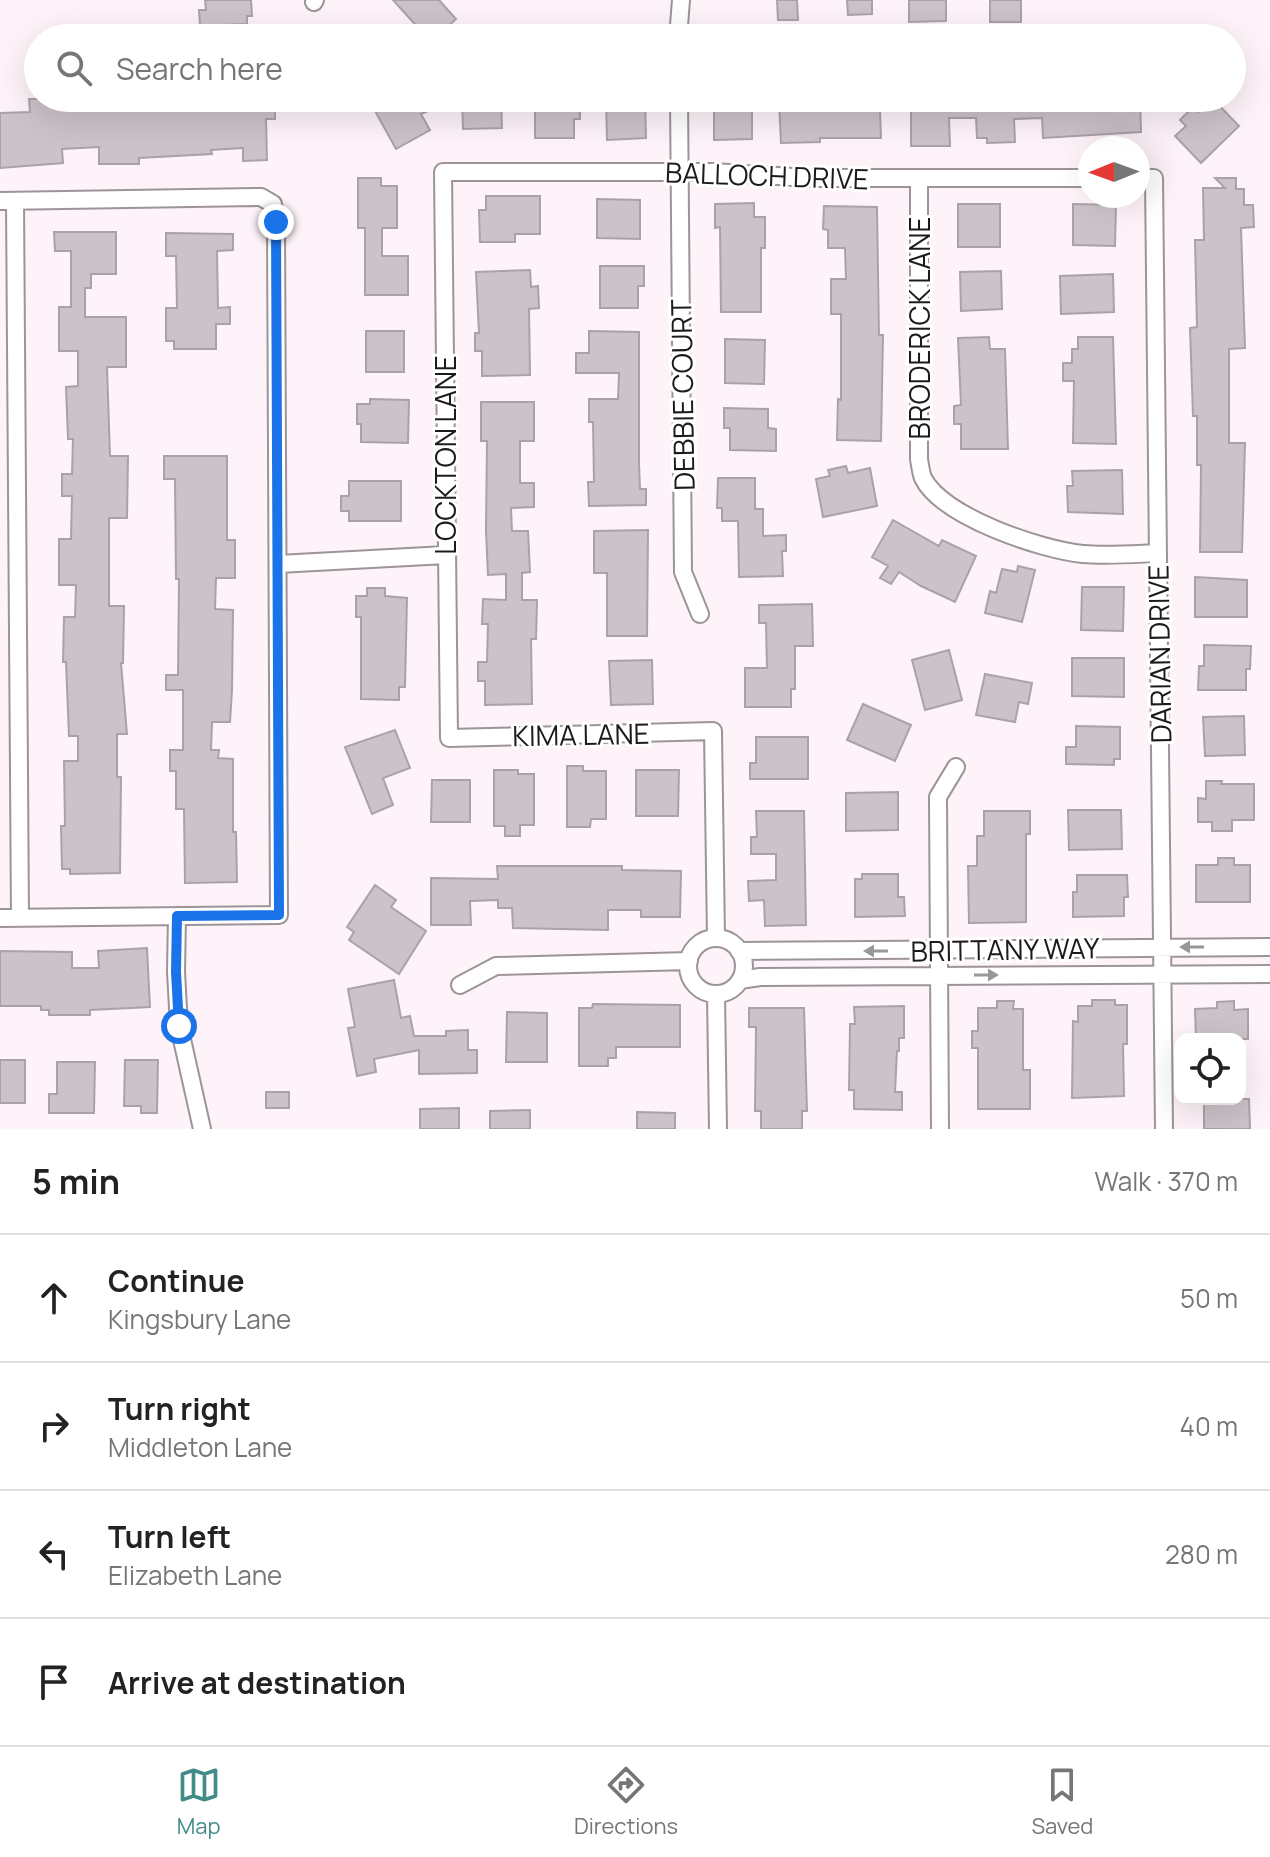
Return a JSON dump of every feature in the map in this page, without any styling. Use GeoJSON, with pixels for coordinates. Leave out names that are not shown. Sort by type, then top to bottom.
{"type":"FeatureCollection","features":[{"type":"Feature","properties":{"kind":"street"},"geometry":{"type":"LineString","coordinates":[[679,24],[681,0]]}},
{"type":"Feature","properties":{"kind":"street","name":"DEBBIE COURT"},"geometry":{"type":"LineString","coordinates":[[679,112],[683,572],[700,614]]}},
{"type":"Feature","properties":{"kind":"street","name":"BALLOCH DRIVE"},"geometry":{"type":"LineString","coordinates":[[443,172],[679,172],[808,178],[1078,178]]}},
{"type":"Feature","properties":{"kind":"street","name":"LOCKTON LANE"},"geometry":{"type":"LineString","coordinates":[[443,172],[449,738]]}},
{"type":"Feature","properties":{"kind":"street","name":"BRODERICK LANE"},"geometry":{"type":"LineString","coordinates":[[919,178],[919,459],[923,477],[936,494],[952,506],[975,520],[1027,541],[1082,554],[1157,553]]}},
{"type":"Feature","properties":{"kind":"street"},"geometry":{"type":"LineString","coordinates":[[0,918],[20,918],[279,915],[276,222],[273,204],[261,197],[8,201],[20,918]]}},
{"type":"Feature","properties":{"kind":"street","name":"DARIAN DRIVE"},"geometry":{"type":"LineString","coordinates":[[1147,208],[1157,553],[1164,1129]]}},
{"type":"Feature","properties":{"kind":"street"},"geometry":{"type":"LineString","coordinates":[[278,564],[446,555]]}},
{"type":"Feature","properties":{"kind":"street","name":"KIMA LANE"},"geometry":{"type":"LineString","coordinates":[[449,738],[713,731],[716,938]]}},
{"type":"Feature","properties":{"kind":"street"},"geometry":{"type":"LineString","coordinates":[[940,1129],[938,797],[956,767]]}},
{"type":"Feature","properties":{"kind":"street"},"geometry":{"type":"LineString","coordinates":[[177,916],[179,1026],[202,1129]]}},
{"type":"Feature","properties":{"kind":"street"},"geometry":{"type":"LineString","coordinates":[[716,938],[726,940],[739,951],[743,961],[740,980],[734,987],[716,994],[698,987],[692,980],[689,961],[698,944],[716,938]]}},
{"type":"Feature","properties":{"kind":"street","name":"BRITTANY WAY"},"geometry":{"type":"LineString","coordinates":[[739,951],[1270,947]]}},
{"type":"Feature","properties":{"kind":"street"},"geometry":{"type":"LineString","coordinates":[[460,985],[496,966],[689,961]]}},
{"type":"Feature","properties":{"kind":"street","name":"BRITTANY WAY"},"geometry":{"type":"LineString","coordinates":[[740,980],[760,977],[1270,974]]}},
{"type":"Feature","properties":{"kind":"street"},"geometry":{"type":"LineString","coordinates":[[716,994],[718,1129]]}},
{"type":"Feature","properties":{"kind":"building"},"geometry":{"type":"Polygon","coordinates":[[[205,0],[251,0],[252,16],[247,16],[247,24],[200,24],[199,10],[206,10],[205,0]]]}},
{"type":"Feature","properties":{"kind":"building"},"geometry":{"type":"Polygon","coordinates":[[[393,0],[439,0],[456,19],[451,24],[415,24],[393,0]]]}},
{"type":"Feature","properties":{"kind":"building"},"geometry":{"type":"Polygon","coordinates":[[[777,0],[797,0],[798,20],[778,20],[777,0]]]}},
{"type":"Feature","properties":{"kind":"building"},"geometry":{"type":"Polygon","coordinates":[[[847,0],[872,0],[872,14],[848,15],[847,0]]]}},
{"type":"Feature","properties":{"kind":"building"},"geometry":{"type":"Polygon","coordinates":[[[909,0],[946,0],[946,21],[909,22],[909,0]]]}},
{"type":"Feature","properties":{"kind":"building"},"geometry":{"type":"Polygon","coordinates":[[[990,0],[1021,0],[1021,22],[990,22],[990,0]]]}},
{"type":"Feature","properties":{"kind":"building"},"geometry":{"type":"Polygon","coordinates":[[[275,112],[275,119],[266,119],[267,160],[243,161],[243,148],[211,150],[212,154],[139,158],[139,164],[99,164],[99,147],[62,149],[63,163],[0,168],[0,113],[275,112]]]}},
{"type":"Feature","properties":{"kind":"building"},"geometry":{"type":"Polygon","coordinates":[[[376,112],[426,112],[421,114],[430,130],[396,149],[376,112]]]}},
{"type":"Feature","properties":{"kind":"building"},"geometry":{"type":"Polygon","coordinates":[[[462,112],[501,112],[502,128],[463,129],[462,112]]]}},
{"type":"Feature","properties":{"kind":"building"},"geometry":{"type":"Polygon","coordinates":[[[535,112],[580,112],[580,119],[574,119],[574,138],[535,138],[535,112]]]}},
{"type":"Feature","properties":{"kind":"building"},"geometry":{"type":"Polygon","coordinates":[[[606,112],[645,112],[646,138],[607,140],[606,112]]]}},
{"type":"Feature","properties":{"kind":"building"},"geometry":{"type":"Polygon","coordinates":[[[714,112],[752,112],[752,139],[714,140],[714,112]]]}},
{"type":"Feature","properties":{"kind":"building"},"geometry":{"type":"Polygon","coordinates":[[[780,112],[880,112],[881,138],[820,138],[820,142],[781,143],[780,112]]]}},
{"type":"Feature","properties":{"kind":"building"},"geometry":{"type":"Polygon","coordinates":[[[911,112],[1140,112],[1141,132],[1043,138],[1042,118],[1014,119],[1015,142],[987,143],[987,138],[977,138],[976,118],[949,118],[950,146],[911,146],[911,112]]]}},
{"type":"Feature","properties":{"kind":"building"},"geometry":{"type":"Polygon","coordinates":[[[1188,112],[1226,112],[1239,126],[1201,163],[1175,136],[1186,126],[1180,120],[1188,112]]]}},
{"type":"Feature","properties":{"kind":"building"},"geometry":{"type":"Polygon","coordinates":[[[358,178],[381,178],[381,186],[397,186],[397,228],[382,228],[382,256],[408,256],[408,295],[365,295],[365,228],[358,228],[358,178]]]}},
{"type":"Feature","properties":{"kind":"building"},"geometry":{"type":"Polygon","coordinates":[[[1215,178],[1236,178],[1236,189],[1244,189],[1244,205],[1253,205],[1254,227],[1241,228],[1245,348],[1229,349],[1229,443],[1245,443],[1242,552],[1200,552],[1201,465],[1197,465],[1197,416],[1193,416],[1190,328],[1197,327],[1195,240],[1204,240],[1203,188],[1225,188],[1215,178]]]}},
{"type":"Feature","properties":{"kind":"building"},"geometry":{"type":"Polygon","coordinates":[[[486,196],[540,196],[540,234],[515,234],[515,242],[480,242],[479,210],[486,210],[486,196]]]}},
{"type":"Feature","properties":{"kind":"building"},"geometry":{"type":"Polygon","coordinates":[[[597,199],[640,200],[640,239],[597,238],[597,199]]]}},
{"type":"Feature","properties":{"kind":"building"},"geometry":{"type":"Polygon","coordinates":[[[754,203],[754,217],[765,217],[765,248],[761,248],[761,312],[721,312],[720,227],[715,228],[715,204],[754,203]]]}},
{"type":"Feature","properties":{"kind":"building"},"geometry":{"type":"Polygon","coordinates":[[[958,204],[1000,204],[1000,247],[958,247],[958,204]]]}},
{"type":"Feature","properties":{"kind":"building"},"geometry":{"type":"Polygon","coordinates":[[[1073,204],[1078,204],[1078,208],[1116,208],[1115,246],[1073,245],[1073,204]]]}},
{"type":"Feature","properties":{"kind":"building"},"geometry":{"type":"Polygon","coordinates":[[[824,206],[877,207],[879,335],[883,335],[881,441],[837,440],[838,399],[841,400],[841,314],[831,314],[831,279],[846,279],[845,248],[828,248],[828,230],[823,229],[824,206]]]}},
{"type":"Feature","properties":{"kind":"building"},"geometry":{"type":"Polygon","coordinates":[[[54,232],[116,232],[116,274],[91,274],[91,288],[85,288],[85,317],[126,317],[126,367],[107,367],[110,456],[128,456],[127,518],[109,518],[109,606],[124,606],[121,663],[127,734],[117,734],[117,777],[121,777],[120,873],[70,874],[70,869],[62,869],[64,761],[78,761],[78,736],[69,736],[66,662],[63,662],[64,617],[75,617],[76,585],[59,585],[59,539],[71,539],[72,496],[62,496],[62,474],[72,474],[73,439],[68,439],[66,387],[78,386],[78,351],[59,351],[59,307],[71,307],[71,251],[55,251],[54,232]]]}},
{"type":"Feature","properties":{"kind":"building"},"geometry":{"type":"Polygon","coordinates":[[[166,233],[233,234],[233,250],[217,251],[218,308],[230,307],[230,324],[216,324],[216,349],[174,349],[174,341],[166,341],[166,308],[177,308],[176,256],[166,256],[166,233]]]}},
{"type":"Feature","properties":{"kind":"building"},"geometry":{"type":"Polygon","coordinates":[[[600,266],[644,266],[644,286],[638,286],[638,308],[600,308],[600,266]]]}},
{"type":"Feature","properties":{"kind":"building"},"geometry":{"type":"Polygon","coordinates":[[[530,270],[531,287],[538,286],[539,308],[529,309],[530,375],[482,376],[482,351],[475,351],[475,333],[479,333],[476,272],[530,270]]]}},
{"type":"Feature","properties":{"kind":"building"},"geometry":{"type":"Polygon","coordinates":[[[1001,271],[1002,309],[961,311],[960,272],[1001,271]]]}},
{"type":"Feature","properties":{"kind":"building"},"geometry":{"type":"Polygon","coordinates":[[[1113,274],[1114,312],[1061,314],[1060,276],[1113,274]]]}},
{"type":"Feature","properties":{"kind":"building"},"geometry":{"type":"Polygon","coordinates":[[[366,331],[404,331],[404,372],[366,372],[366,331]]]}},
{"type":"Feature","properties":{"kind":"building"},"geometry":{"type":"Polygon","coordinates":[[[589,331],[639,332],[640,489],[646,489],[646,505],[589,506],[588,482],[594,482],[593,422],[589,422],[589,399],[618,399],[619,373],[576,373],[576,353],[589,353],[589,331]]]}},
{"type":"Feature","properties":{"kind":"building"},"geometry":{"type":"Polygon","coordinates":[[[989,337],[990,349],[1005,349],[1008,449],[961,449],[961,424],[954,424],[954,406],[961,405],[958,338],[989,337]]]}},
{"type":"Feature","properties":{"kind":"building"},"geometry":{"type":"Polygon","coordinates":[[[1078,337],[1113,337],[1116,444],[1073,443],[1074,381],[1063,381],[1063,363],[1072,363],[1072,349],[1078,349],[1078,337]]]}},
{"type":"Feature","properties":{"kind":"building"},"geometry":{"type":"Polygon","coordinates":[[[725,339],[765,340],[764,384],[725,383],[725,339]]]}},
{"type":"Feature","properties":{"kind":"building"},"geometry":{"type":"Polygon","coordinates":[[[370,399],[409,400],[408,443],[361,442],[357,404],[370,404],[370,399]]]}},
{"type":"Feature","properties":{"kind":"building"},"geometry":{"type":"Polygon","coordinates":[[[481,402],[534,402],[534,441],[520,441],[520,483],[534,483],[534,507],[511,508],[512,531],[528,531],[530,572],[522,573],[522,600],[537,600],[536,639],[531,639],[532,704],[485,705],[485,681],[478,681],[478,662],[487,662],[488,624],[482,624],[483,599],[506,600],[506,574],[488,575],[487,441],[481,441],[481,402]]]}},
{"type":"Feature","properties":{"kind":"building"},"geometry":{"type":"Polygon","coordinates":[[[724,408],[768,409],[768,428],[776,429],[776,451],[730,450],[730,428],[724,428],[724,408]]]}},
{"type":"Feature","properties":{"kind":"building"},"geometry":{"type":"Polygon","coordinates":[[[164,456],[227,456],[227,540],[235,540],[235,578],[216,578],[215,609],[233,610],[232,690],[230,722],[212,722],[211,750],[219,750],[218,758],[233,759],[237,882],[185,883],[184,809],[176,809],[176,771],[170,771],[170,750],[183,750],[183,690],[166,690],[166,675],[178,675],[179,579],[176,579],[175,479],[164,479],[164,456]]]}},
{"type":"Feature","properties":{"kind":"building"},"geometry":{"type":"Polygon","coordinates":[[[846,466],[848,473],[870,468],[877,506],[823,517],[816,479],[830,476],[828,470],[846,466]]]}},
{"type":"Feature","properties":{"kind":"building"},"geometry":{"type":"Polygon","coordinates":[[[1122,470],[1123,514],[1068,512],[1067,486],[1073,486],[1072,471],[1122,470]]]}},
{"type":"Feature","properties":{"kind":"building"},"geometry":{"type":"Polygon","coordinates":[[[718,478],[755,478],[755,509],[763,509],[763,536],[786,535],[786,551],[782,551],[783,576],[739,577],[738,521],[722,521],[722,508],[717,508],[718,478]]]}},
{"type":"Feature","properties":{"kind":"building"},"geometry":{"type":"Polygon","coordinates":[[[349,481],[401,481],[401,521],[349,521],[349,511],[341,511],[341,496],[349,496],[349,481]]]}},
{"type":"Feature","properties":{"kind":"building"},"geometry":{"type":"Polygon","coordinates":[[[893,520],[939,546],[942,540],[976,556],[955,602],[899,572],[891,584],[880,578],[888,566],[872,557],[893,520]]]}},
{"type":"Feature","properties":{"kind":"building"},"geometry":{"type":"Polygon","coordinates":[[[648,530],[647,636],[607,636],[607,573],[594,573],[594,531],[648,530]]]}},
{"type":"Feature","properties":{"kind":"building"},"geometry":{"type":"Polygon","coordinates":[[[1018,566],[1035,570],[1022,622],[985,613],[990,591],[996,593],[1002,569],[1017,572],[1018,566]]]}},
{"type":"Feature","properties":{"kind":"building"},"geometry":{"type":"Polygon","coordinates":[[[1195,577],[1247,580],[1247,617],[1195,617],[1195,577]]]}},
{"type":"Feature","properties":{"kind":"building"},"geometry":{"type":"Polygon","coordinates":[[[1082,587],[1124,587],[1123,631],[1081,630],[1082,587]]]}},
{"type":"Feature","properties":{"kind":"building"},"geometry":{"type":"Polygon","coordinates":[[[367,588],[385,588],[385,596],[407,598],[405,687],[399,687],[399,700],[361,699],[361,617],[356,617],[356,596],[367,596],[367,588]]]}},
{"type":"Feature","properties":{"kind":"building"},"geometry":{"type":"Polygon","coordinates":[[[812,604],[813,646],[795,646],[795,689],[791,689],[791,707],[745,707],[745,668],[767,668],[766,623],[759,623],[759,605],[812,604]]]}},
{"type":"Feature","properties":{"kind":"building"},"geometry":{"type":"Polygon","coordinates":[[[1204,645],[1251,646],[1246,690],[1198,690],[1199,666],[1204,666],[1204,645]]]}},
{"type":"Feature","properties":{"kind":"building"},"geometry":{"type":"Polygon","coordinates":[[[949,650],[962,700],[925,710],[912,660],[949,650]]]}},
{"type":"Feature","properties":{"kind":"building"},"geometry":{"type":"Polygon","coordinates":[[[1072,658],[1124,658],[1124,697],[1072,696],[1072,658]]]}},
{"type":"Feature","properties":{"kind":"building"},"geometry":{"type":"Polygon","coordinates":[[[652,660],[653,704],[611,705],[609,661],[652,660]]]}},
{"type":"Feature","properties":{"kind":"building"},"geometry":{"type":"Polygon","coordinates":[[[985,674],[1032,683],[1028,704],[1019,702],[1015,722],[976,715],[985,674]]]}},
{"type":"Feature","properties":{"kind":"building"},"geometry":{"type":"Polygon","coordinates":[[[863,704],[911,725],[895,761],[847,740],[863,704]]]}},
{"type":"Feature","properties":{"kind":"building"},"geometry":{"type":"Polygon","coordinates":[[[1244,716],[1245,755],[1205,756],[1203,717],[1244,716]]]}},
{"type":"Feature","properties":{"kind":"building"},"geometry":{"type":"Polygon","coordinates":[[[1076,726],[1120,727],[1120,759],[1114,759],[1114,765],[1066,764],[1066,747],[1076,747],[1076,726]]]}},
{"type":"Feature","properties":{"kind":"building"},"geometry":{"type":"Polygon","coordinates":[[[395,730],[410,768],[383,778],[393,805],[372,814],[345,747],[395,730]]]}},
{"type":"Feature","properties":{"kind":"building"},"geometry":{"type":"Polygon","coordinates":[[[756,737],[808,737],[808,779],[750,779],[750,763],[756,763],[756,737]]]}},
{"type":"Feature","properties":{"kind":"building"},"geometry":{"type":"Polygon","coordinates":[[[567,766],[583,766],[583,771],[606,771],[606,819],[591,819],[590,827],[567,827],[567,766]]]}},
{"type":"Feature","properties":{"kind":"building"},"geometry":{"type":"Polygon","coordinates":[[[494,770],[534,774],[534,825],[520,825],[520,836],[505,836],[505,826],[494,826],[494,770]]]}},
{"type":"Feature","properties":{"kind":"building"},"geometry":{"type":"Polygon","coordinates":[[[636,770],[679,770],[678,816],[636,816],[636,770]]]}},
{"type":"Feature","properties":{"kind":"building"},"geometry":{"type":"Polygon","coordinates":[[[432,780],[470,780],[470,822],[431,822],[432,780]]]}},
{"type":"Feature","properties":{"kind":"building"},"geometry":{"type":"Polygon","coordinates":[[[1206,781],[1254,784],[1254,820],[1232,820],[1232,831],[1212,831],[1212,822],[1198,822],[1198,798],[1206,799],[1206,781]]]}},
{"type":"Feature","properties":{"kind":"building"},"geometry":{"type":"Polygon","coordinates":[[[898,792],[898,830],[846,831],[846,793],[898,792]]]}},
{"type":"Feature","properties":{"kind":"building"},"geometry":{"type":"Polygon","coordinates":[[[1068,810],[1121,810],[1122,849],[1069,850],[1068,810]]]}},
{"type":"Feature","properties":{"kind":"building"},"geometry":{"type":"Polygon","coordinates":[[[756,811],[804,811],[806,925],[765,926],[764,900],[749,901],[748,881],[776,880],[776,854],[751,854],[751,837],[757,837],[756,811]]]}},
{"type":"Feature","properties":{"kind":"building"},"geometry":{"type":"Polygon","coordinates":[[[984,811],[1030,811],[1030,834],[1026,834],[1026,922],[969,923],[968,866],[977,866],[977,836],[984,836],[984,811]]]}},
{"type":"Feature","properties":{"kind":"building"},"geometry":{"type":"Polygon","coordinates":[[[1218,858],[1234,858],[1234,865],[1250,865],[1250,902],[1196,902],[1196,865],[1218,865],[1218,858]]]}},
{"type":"Feature","properties":{"kind":"building"},"geometry":{"type":"Polygon","coordinates":[[[497,866],[622,866],[622,870],[681,871],[680,917],[641,917],[641,910],[608,910],[608,930],[513,928],[512,908],[498,908],[498,900],[470,901],[471,925],[431,925],[431,878],[498,879],[497,866]]]}},
{"type":"Feature","properties":{"kind":"building"},"geometry":{"type":"Polygon","coordinates":[[[862,874],[898,874],[898,897],[904,897],[905,916],[855,917],[855,879],[862,879],[862,874]]]}},
{"type":"Feature","properties":{"kind":"building"},"geometry":{"type":"Polygon","coordinates":[[[1077,875],[1127,875],[1128,897],[1124,897],[1124,916],[1073,917],[1077,875]]]}},
{"type":"Feature","properties":{"kind":"building"},"geometry":{"type":"Polygon","coordinates":[[[375,885],[396,900],[391,907],[426,931],[399,974],[349,940],[354,932],[347,927],[375,885]]]}},
{"type":"Feature","properties":{"kind":"building"},"geometry":{"type":"Polygon","coordinates":[[[147,948],[150,1007],[90,1010],[90,1015],[49,1015],[49,1010],[41,1010],[41,1006],[0,1006],[0,951],[72,952],[72,968],[99,968],[98,951],[147,948]]]}},
{"type":"Feature","properties":{"kind":"building"},"geometry":{"type":"Polygon","coordinates":[[[394,980],[401,1018],[410,1016],[414,1036],[446,1036],[446,1031],[468,1030],[468,1050],[477,1050],[477,1073],[419,1074],[419,1050],[374,1059],[376,1072],[357,1076],[348,1028],[355,1027],[348,989],[394,980]]]}},
{"type":"Feature","properties":{"kind":"building"},"geometry":{"type":"Polygon","coordinates":[[[1092,1000],[1115,1000],[1115,1005],[1127,1005],[1127,1044],[1123,1044],[1124,1096],[1072,1098],[1073,1021],[1078,1022],[1078,1006],[1092,1006],[1092,1000]]]}},
{"type":"Feature","properties":{"kind":"building"},"geometry":{"type":"Polygon","coordinates":[[[997,1001],[1014,1001],[1013,1009],[1023,1009],[1023,1070],[1030,1070],[1030,1109],[978,1109],[978,1048],[972,1048],[972,1031],[978,1031],[978,1008],[997,1008],[997,1001]]]}},
{"type":"Feature","properties":{"kind":"building"},"geometry":{"type":"Polygon","coordinates":[[[1234,1001],[1234,1010],[1248,1009],[1248,1039],[1246,1033],[1196,1033],[1195,1009],[1217,1008],[1217,1002],[1234,1001]]]}},
{"type":"Feature","properties":{"kind":"building"},"geometry":{"type":"Polygon","coordinates":[[[593,1004],[680,1005],[680,1047],[616,1047],[616,1058],[608,1058],[608,1066],[579,1066],[579,1008],[592,1008],[593,1004]]]}},
{"type":"Feature","properties":{"kind":"building"},"geometry":{"type":"Polygon","coordinates":[[[904,1006],[904,1038],[899,1038],[895,1092],[902,1092],[902,1110],[854,1109],[854,1090],[849,1090],[850,1024],[855,1024],[854,1007],[904,1006]]]}},
{"type":"Feature","properties":{"kind":"building"},"geometry":{"type":"Polygon","coordinates":[[[749,1008],[804,1008],[807,1111],[802,1111],[802,1129],[761,1129],[761,1111],[755,1111],[756,1027],[749,1027],[749,1008]]]}},
{"type":"Feature","properties":{"kind":"building"},"geometry":{"type":"Polygon","coordinates":[[[507,1012],[547,1013],[547,1062],[506,1062],[507,1012]]]}},
{"type":"Feature","properties":{"kind":"building"},"geometry":{"type":"Polygon","coordinates":[[[0,1060],[25,1060],[25,1103],[0,1103],[0,1060]]]}},
{"type":"Feature","properties":{"kind":"building"},"geometry":{"type":"Polygon","coordinates":[[[125,1060],[158,1060],[157,1113],[141,1113],[141,1106],[124,1106],[125,1060]]]}},
{"type":"Feature","properties":{"kind":"building"},"geometry":{"type":"Polygon","coordinates":[[[57,1062],[95,1062],[94,1113],[49,1113],[49,1094],[57,1094],[57,1062]]]}},
{"type":"Feature","properties":{"kind":"building"},"geometry":{"type":"Polygon","coordinates":[[[266,1092],[289,1092],[289,1108],[266,1108],[266,1092]]]}},
{"type":"Feature","properties":{"kind":"building"},"geometry":{"type":"Polygon","coordinates":[[[1246,1099],[1249,1099],[1250,1129],[1204,1129],[1204,1105],[1246,1105],[1246,1099]]]}},
{"type":"Feature","properties":{"kind":"building"},"geometry":{"type":"Polygon","coordinates":[[[459,1108],[459,1129],[420,1129],[420,1109],[459,1108]]]}},
{"type":"Feature","properties":{"kind":"building"},"geometry":{"type":"Polygon","coordinates":[[[530,1110],[530,1129],[490,1129],[490,1111],[530,1110]]]}},
{"type":"Feature","properties":{"kind":"building"},"geometry":{"type":"Polygon","coordinates":[[[637,1112],[675,1113],[675,1129],[637,1129],[637,1112]]]}},
{"type":"Feature","properties":{"kind":"route"},"geometry":{"type":"LineString","coordinates":[[179,1026],[177,916],[279,915],[276,222]]}}]}
